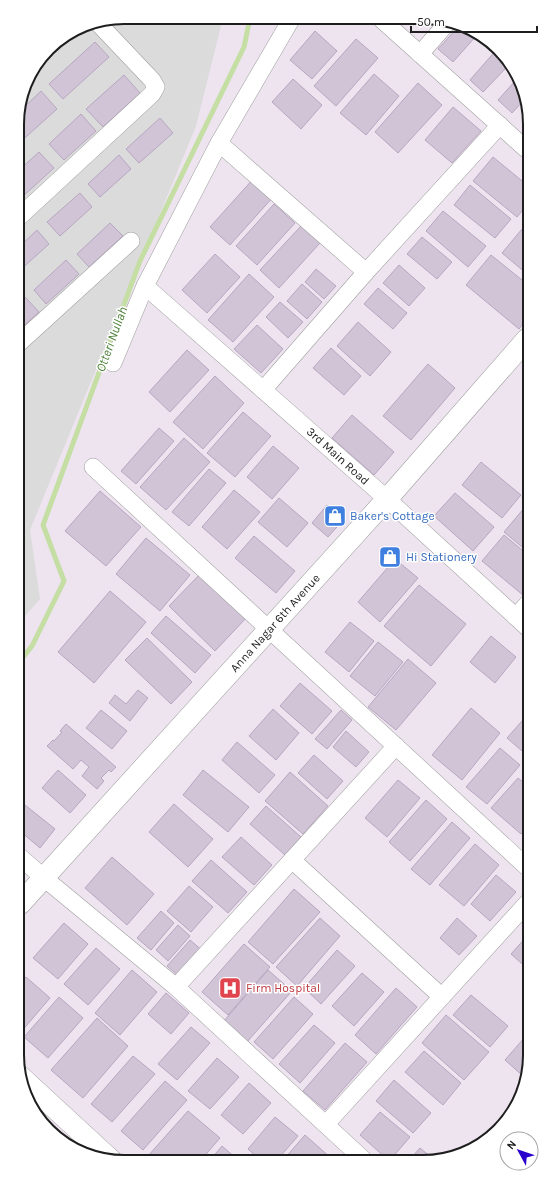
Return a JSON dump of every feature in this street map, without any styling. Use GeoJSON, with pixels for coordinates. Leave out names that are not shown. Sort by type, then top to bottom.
{"type":"FeatureCollection","features":[{"type":"Feature","properties":{"kind":"street"},"geometry":{"type":"LineString","coordinates":[[113,363],[145,286],[219,143],[288,24]]}},
{"type":"Feature","properties":{"kind":"street"},"geometry":{"type":"LineString","coordinates":[[387,24],[523,145]]}},
{"type":"Feature","properties":{"kind":"street"},"geometry":{"type":"LineString","coordinates":[[420,54],[445,26]]}},
{"type":"Feature","properties":{"kind":"street"},"geometry":{"type":"LineString","coordinates":[[24,212],[152,94],[156,87],[152,80],[101,27]]}},
{"type":"Feature","properties":{"kind":"street"},"geometry":{"type":"LineString","coordinates":[[263,390],[366,272],[500,125]]}},
{"type":"Feature","properties":{"kind":"street"},"geometry":{"type":"LineString","coordinates":[[219,143],[366,272]]}},
{"type":"Feature","properties":{"kind":"street"},"geometry":{"type":"LineString","coordinates":[[24,339],[131,241]]}},
{"type":"Feature","properties":{"kind":"street","name":"3rd Main Road"},"geometry":{"type":"LineString","coordinates":[[145,286],[387,499],[523,623]]}},
{"type":"Feature","properties":{"kind":"street","name":"Anna Nagar 6th Avenue"},"geometry":{"type":"LineString","coordinates":[[24,900],[387,499],[523,344]]}},
{"type":"Feature","properties":{"kind":"street"},"geometry":{"type":"LineString","coordinates":[[93,467],[523,863]]}},
{"type":"Feature","properties":{"kind":"street"},"geometry":{"type":"LineString","coordinates":[[516,617],[523,609]]}},
{"type":"Feature","properties":{"kind":"street"},"geometry":{"type":"LineString","coordinates":[[176,987],[396,746]]}},
{"type":"Feature","properties":{"kind":"street"},"geometry":{"type":"LineString","coordinates":[[24,860],[176,987],[359,1155]]}},
{"type":"Feature","properties":{"kind":"street"},"geometry":{"type":"LineString","coordinates":[[292,860],[442,997]]}},
{"type":"Feature","properties":{"kind":"street"},"geometry":{"type":"LineString","coordinates":[[326,1124],[523,908]]}},
{"type":"Feature","properties":{"kind":"street"},"geometry":{"type":"LineString","coordinates":[[28,1083],[104,1153]]}},
{"type":"Feature","properties":{"kind":"shaded area"},"geometry":{"type":"Polygon","coordinates":[[[117,24],[222,24],[196,126],[30,530],[40,599],[24,617],[24,117],[27,98],[37,74],[49,58],[68,41],[92,29],[117,24]]]}},
{"type":"Feature","properties":{"kind":"building"},"geometry":{"type":"Polygon","coordinates":[[[456,29],[474,38],[453,62],[438,49],[456,29]]]}},
{"type":"Feature","properties":{"kind":"building"},"geometry":{"type":"Polygon","coordinates":[[[315,31],[337,51],[312,79],[290,60],[315,31]]]}},
{"type":"Feature","properties":{"kind":"building"},"geometry":{"type":"Polygon","coordinates":[[[356,39],[378,58],[336,106],[314,86],[356,39]]]}},
{"type":"Feature","properties":{"kind":"building"},"geometry":{"type":"Polygon","coordinates":[[[95,42],[109,57],[63,99],[49,84],[95,42]]]}},
{"type":"Feature","properties":{"kind":"building"},"geometry":{"type":"Polygon","coordinates":[[[494,53],[506,68],[483,92],[470,80],[494,53]]]}},
{"type":"Feature","properties":{"kind":"building"},"geometry":{"type":"Polygon","coordinates":[[[374,74],[399,96],[366,135],[340,113],[374,74]]]}},
{"type":"Feature","properties":{"kind":"building"},"geometry":{"type":"Polygon","coordinates":[[[124,75],[140,93],[103,127],[86,109],[124,75]]]}},
{"type":"Feature","properties":{"kind":"building"},"geometry":{"type":"Polygon","coordinates":[[[293,79],[322,105],[301,129],[272,102],[293,79]]]}},
{"type":"Feature","properties":{"kind":"building"},"geometry":{"type":"Polygon","coordinates":[[[418,83],[442,105],[398,153],[375,132],[418,83]]]}},
{"type":"Feature","properties":{"kind":"building"},"geometry":{"type":"Polygon","coordinates":[[[514,83],[521,104],[512,113],[498,100],[514,83]]]}},
{"type":"Feature","properties":{"kind":"building"},"geometry":{"type":"Polygon","coordinates":[[[41,91],[57,109],[24,139],[24,117],[26,106],[41,91]]]}},
{"type":"Feature","properties":{"kind":"building"},"geometry":{"type":"Polygon","coordinates":[[[453,107],[481,131],[452,163],[425,140],[453,107]]]}},
{"type":"Feature","properties":{"kind":"building"},"geometry":{"type":"Polygon","coordinates":[[[81,114],[96,131],[64,160],[49,144],[81,114]]]}},
{"type":"Feature","properties":{"kind":"building"},"geometry":{"type":"Polygon","coordinates":[[[160,118],[173,133],[139,163],[126,149],[160,118]]]}},
{"type":"Feature","properties":{"kind":"building"},"geometry":{"type":"Polygon","coordinates":[[[39,152],[54,168],[24,195],[24,166],[39,152]]]}},
{"type":"Feature","properties":{"kind":"building"},"geometry":{"type":"Polygon","coordinates":[[[119,155],[131,169],[100,197],[88,184],[119,155]]]}},
{"type":"Feature","properties":{"kind":"building"},"geometry":{"type":"Polygon","coordinates":[[[493,157],[523,182],[523,210],[517,217],[473,181],[493,157]]]}},
{"type":"Feature","properties":{"kind":"building"},"geometry":{"type":"Polygon","coordinates":[[[254,178],[274,196],[230,245],[210,227],[254,178]]]}},
{"type":"Feature","properties":{"kind":"building"},"geometry":{"type":"Polygon","coordinates":[[[470,185],[511,219],[495,238],[454,205],[470,185]]]}},
{"type":"Feature","properties":{"kind":"building"},"geometry":{"type":"Polygon","coordinates":[[[80,193],[92,207],[60,236],[47,222],[80,193]]]}},
{"type":"Feature","properties":{"kind":"building"},"geometry":{"type":"Polygon","coordinates":[[[274,204],[295,223],[257,265],[236,246],[274,204]]]}},
{"type":"Feature","properties":{"kind":"building"},"geometry":{"type":"Polygon","coordinates":[[[443,211],[486,246],[468,267],[426,231],[443,211]]]}},
{"type":"Feature","properties":{"kind":"building"},"geometry":{"type":"Polygon","coordinates":[[[110,223],[123,236],[89,267],[77,254],[110,223]]]}},
{"type":"Feature","properties":{"kind":"building"},"geometry":{"type":"Polygon","coordinates":[[[301,226],[320,243],[279,288],[260,270],[301,226]]]}},
{"type":"Feature","properties":{"kind":"building"},"geometry":{"type":"Polygon","coordinates":[[[522,229],[523,271],[502,253],[522,229]]]}},
{"type":"Feature","properties":{"kind":"building"},"geometry":{"type":"Polygon","coordinates":[[[37,230],[49,244],[24,267],[24,242],[37,230]]]}},
{"type":"Feature","properties":{"kind":"building"},"geometry":{"type":"Polygon","coordinates":[[[422,237],[452,262],[437,279],[407,254],[422,237]]]}},
{"type":"Feature","properties":{"kind":"building"},"geometry":{"type":"Polygon","coordinates":[[[215,254],[240,277],[207,313],[182,290],[215,254]]]}},
{"type":"Feature","properties":{"kind":"building"},"geometry":{"type":"Polygon","coordinates":[[[491,255],[523,281],[523,324],[519,329],[466,285],[491,255]]]}},
{"type":"Feature","properties":{"kind":"building"},"geometry":{"type":"Polygon","coordinates":[[[66,260],[79,274],[46,304],[34,290],[66,260]]]}},
{"type":"Feature","properties":{"kind":"building"},"geometry":{"type":"Polygon","coordinates":[[[399,265],[425,288],[409,306],[383,283],[399,265]]]}},
{"type":"Feature","properties":{"kind":"building"},"geometry":{"type":"Polygon","coordinates":[[[316,269],[336,286],[324,299],[305,282],[316,269]]]}},
{"type":"Feature","properties":{"kind":"building"},"geometry":{"type":"Polygon","coordinates":[[[249,274],[274,297],[233,342],[208,320],[249,274]]]}},
{"type":"Feature","properties":{"kind":"building"},"geometry":{"type":"Polygon","coordinates":[[[302,284],[322,302],[307,319],[287,301],[302,284]]]}},
{"type":"Feature","properties":{"kind":"building"},"geometry":{"type":"Polygon","coordinates":[[[378,288],[407,313],[393,329],[364,304],[378,288]]]}},
{"type":"Feature","properties":{"kind":"building"},"geometry":{"type":"Polygon","coordinates":[[[25,297],[39,312],[24,326],[25,297]]]}},
{"type":"Feature","properties":{"kind":"building"},"geometry":{"type":"Polygon","coordinates":[[[280,302],[303,322],[288,338],[266,317],[280,302]]]}},
{"type":"Feature","properties":{"kind":"building"},"geometry":{"type":"Polygon","coordinates":[[[358,322],[391,352],[370,376],[337,346],[358,322]]]}},
{"type":"Feature","properties":{"kind":"building"},"geometry":{"type":"Polygon","coordinates":[[[257,325],[283,349],[261,373],[234,349],[257,325]]]}},
{"type":"Feature","properties":{"kind":"building"},"geometry":{"type":"Polygon","coordinates":[[[331,348],[361,376],[344,395],[313,368],[331,348]]]}},
{"type":"Feature","properties":{"kind":"building"},"geometry":{"type":"Polygon","coordinates":[[[187,350],[209,370],[170,412],[149,392],[187,350]]]}},
{"type":"Feature","properties":{"kind":"building"},"geometry":{"type":"Polygon","coordinates":[[[428,364],[455,388],[411,440],[383,416],[428,364]]]}},
{"type":"Feature","properties":{"kind":"building"},"geometry":{"type":"Polygon","coordinates":[[[215,376],[244,403],[203,449],[173,422],[215,376]]]}},
{"type":"Feature","properties":{"kind":"building"},"geometry":{"type":"Polygon","coordinates":[[[243,412],[271,436],[235,477],[207,453],[243,412]]]}},
{"type":"Feature","properties":{"kind":"building"},"geometry":{"type":"Polygon","coordinates":[[[352,415],[394,452],[374,475],[332,438],[352,415]]]}},
{"type":"Feature","properties":{"kind":"building"},"geometry":{"type":"Polygon","coordinates":[[[159,428],[174,441],[136,484],[121,471],[159,428]]]}},
{"type":"Feature","properties":{"kind":"building"},"geometry":{"type":"Polygon","coordinates":[[[184,438],[210,462],[166,510],[140,487],[184,438]]]}},
{"type":"Feature","properties":{"kind":"building"},"geometry":{"type":"Polygon","coordinates":[[[273,446],[299,468],[272,499],[247,477],[273,446]]]}},
{"type":"Feature","properties":{"kind":"building"},"geometry":{"type":"Polygon","coordinates":[[[481,462],[521,495],[502,518],[462,485],[481,462]]]}},
{"type":"Feature","properties":{"kind":"building"},"geometry":{"type":"Polygon","coordinates":[[[209,469],[226,483],[189,526],[172,512],[209,469]]]}},
{"type":"Feature","properties":{"kind":"building"},"geometry":{"type":"Polygon","coordinates":[[[234,490],[260,512],[227,549],[202,527],[234,490]]]}},
{"type":"Feature","properties":{"kind":"building"},"geometry":{"type":"Polygon","coordinates":[[[100,491],[141,527],[106,566],[65,531],[100,491]]]}},
{"type":"Feature","properties":{"kind":"building"},"geometry":{"type":"Polygon","coordinates":[[[455,493],[494,527],[473,551],[434,516],[455,493]]]}},
{"type":"Feature","properties":{"kind":"building"},"geometry":{"type":"Polygon","coordinates":[[[279,498],[308,523],[287,547],[258,522],[279,498]]]}},
{"type":"Feature","properties":{"kind":"building"},"geometry":{"type":"Polygon","coordinates":[[[327,505],[344,519],[328,537],[312,523],[327,505]]]}},
{"type":"Feature","properties":{"kind":"building"},"geometry":{"type":"Polygon","coordinates":[[[523,509],[523,548],[504,532],[523,509]]]}},
{"type":"Feature","properties":{"kind":"building"},"geometry":{"type":"Polygon","coordinates":[[[504,535],[523,551],[523,595],[482,561],[504,535]]]}},
{"type":"Feature","properties":{"kind":"building"},"geometry":{"type":"Polygon","coordinates":[[[254,536],[295,571],[276,593],[235,558],[254,536]]]}},
{"type":"Feature","properties":{"kind":"building"},"geometry":{"type":"Polygon","coordinates":[[[146,538],[190,575],[160,611],[116,574],[146,538]]]}},
{"type":"Feature","properties":{"kind":"building"},"geometry":{"type":"Polygon","coordinates":[[[395,559],[418,578],[380,622],[358,602],[395,559]]]}},
{"type":"Feature","properties":{"kind":"building"},"geometry":{"type":"Polygon","coordinates":[[[202,572],[248,616],[215,651],[169,606],[202,572]]]}},
{"type":"Feature","properties":{"kind":"building"},"geometry":{"type":"Polygon","coordinates":[[[419,585],[466,624],[431,666],[384,626],[419,585]]]}},
{"type":"Feature","properties":{"kind":"building"},"geometry":{"type":"Polygon","coordinates":[[[110,591],[146,622],[94,683],[58,652],[110,591]]]}},
{"type":"Feature","properties":{"kind":"building"},"geometry":{"type":"Polygon","coordinates":[[[166,616],[211,655],[195,673],[151,633],[166,616]]]}},
{"type":"Feature","properties":{"kind":"building"},"geometry":{"type":"Polygon","coordinates":[[[350,622],[374,641],[349,672],[325,652],[350,622]]]}},
{"type":"Feature","properties":{"kind":"building"},"geometry":{"type":"Polygon","coordinates":[[[491,636],[516,657],[495,683],[470,662],[491,636]]]}},
{"type":"Feature","properties":{"kind":"building"},"geometry":{"type":"Polygon","coordinates":[[[147,638],[192,682],[171,704],[125,660],[147,638]]]}},
{"type":"Feature","properties":{"kind":"building"},"geometry":{"type":"Polygon","coordinates":[[[378,642],[403,662],[375,696],[350,676],[378,642]]]}},
{"type":"Feature","properties":{"kind":"building"},"geometry":{"type":"Polygon","coordinates":[[[408,659],[436,683],[396,730],[368,707],[408,659]]]}},
{"type":"Feature","properties":{"kind":"building"},"geometry":{"type":"Polygon","coordinates":[[[300,683],[332,711],[312,734],[280,706],[300,683]]]}},
{"type":"Feature","properties":{"kind":"building"},"geometry":{"type":"Polygon","coordinates":[[[138,690],[148,698],[130,721],[109,703],[115,695],[126,704],[138,690]]]}},
{"type":"Feature","properties":{"kind":"building"},"geometry":{"type":"Polygon","coordinates":[[[471,708],[500,733],[462,780],[432,755],[471,708]]]}},
{"type":"Feature","properties":{"kind":"building"},"geometry":{"type":"Polygon","coordinates":[[[273,709],[299,733],[276,760],[249,736],[273,709]]]}},
{"type":"Feature","properties":{"kind":"building"},"geometry":{"type":"Polygon","coordinates":[[[101,710],[127,731],[112,749],[86,728],[101,710]]]}},
{"type":"Feature","properties":{"kind":"building"},"geometry":{"type":"Polygon","coordinates":[[[341,710],[352,720],[327,749],[315,739],[341,710]]]}},
{"type":"Feature","properties":{"kind":"building"},"geometry":{"type":"Polygon","coordinates":[[[523,720],[523,752],[507,738],[523,720]]]}},
{"type":"Feature","properties":{"kind":"building"},"geometry":{"type":"Polygon","coordinates":[[[66,724],[116,767],[111,772],[109,770],[101,778],[104,781],[97,789],[82,776],[89,767],[81,760],[73,769],[47,746],[62,732],[60,731],[66,724]]]}},
{"type":"Feature","properties":{"kind":"building"},"geometry":{"type":"Polygon","coordinates":[[[346,731],[369,752],[356,767],[333,747],[346,731]]]}},
{"type":"Feature","properties":{"kind":"building"},"geometry":{"type":"Polygon","coordinates":[[[237,742],[275,775],[259,793],[222,760],[237,742]]]}},
{"type":"Feature","properties":{"kind":"building"},"geometry":{"type":"Polygon","coordinates":[[[500,748],[520,765],[487,804],[466,787],[500,748]]]}},
{"type":"Feature","properties":{"kind":"building"},"geometry":{"type":"Polygon","coordinates":[[[314,755],[343,781],[327,799],[298,773],[314,755]]]}},
{"type":"Feature","properties":{"kind":"building"},"geometry":{"type":"Polygon","coordinates":[[[58,770],[86,795],[70,813],[42,788],[58,770]]]}},
{"type":"Feature","properties":{"kind":"building"},"geometry":{"type":"Polygon","coordinates":[[[203,770],[249,807],[228,832],[183,795],[203,770]]]}},
{"type":"Feature","properties":{"kind":"building"},"geometry":{"type":"Polygon","coordinates":[[[290,772],[328,806],[303,834],[265,801],[290,772]]]}},
{"type":"Feature","properties":{"kind":"building"},"geometry":{"type":"Polygon","coordinates":[[[518,778],[523,782],[523,832],[521,834],[491,808],[518,778]]]}},
{"type":"Feature","properties":{"kind":"building"},"geometry":{"type":"Polygon","coordinates":[[[398,780],[420,798],[387,837],[365,818],[398,780]]]}},
{"type":"Feature","properties":{"kind":"building"},"geometry":{"type":"Polygon","coordinates":[[[426,800],[447,819],[410,861],[389,842],[426,800]]]}},
{"type":"Feature","properties":{"kind":"building"},"geometry":{"type":"Polygon","coordinates":[[[24,804],[55,829],[40,848],[24,834],[24,804]]]}},
{"type":"Feature","properties":{"kind":"building"},"geometry":{"type":"Polygon","coordinates":[[[174,804],[213,839],[188,867],[149,832],[174,804]]]}},
{"type":"Feature","properties":{"kind":"building"},"geometry":{"type":"Polygon","coordinates":[[[266,806],[301,837],[285,855],[250,824],[266,806]]]}},
{"type":"Feature","properties":{"kind":"building"},"geometry":{"type":"Polygon","coordinates":[[[452,822],[470,838],[430,885],[411,869],[452,822]]]}},
{"type":"Feature","properties":{"kind":"building"},"geometry":{"type":"Polygon","coordinates":[[[241,837],[272,865],[254,885],[222,857],[241,837]]]}},
{"type":"Feature","properties":{"kind":"building"},"geometry":{"type":"Polygon","coordinates":[[[475,844],[499,865],[464,906],[439,885],[475,844]]]}},
{"type":"Feature","properties":{"kind":"building"},"geometry":{"type":"Polygon","coordinates":[[[112,857],[154,894],[127,925],[85,888],[112,857]]]}},
{"type":"Feature","properties":{"kind":"building"},"geometry":{"type":"Polygon","coordinates":[[[211,860],[247,892],[228,913],[192,881],[211,860]]]}},
{"type":"Feature","properties":{"kind":"building"},"geometry":{"type":"Polygon","coordinates":[[[496,875],[516,892],[490,921],[471,904],[496,875]]]}},
{"type":"Feature","properties":{"kind":"building"},"geometry":{"type":"Polygon","coordinates":[[[189,886],[213,907],[191,932],[167,911],[189,886]]]}},
{"type":"Feature","properties":{"kind":"building"},"geometry":{"type":"Polygon","coordinates":[[[294,889],[320,912],[273,964],[248,942],[294,889]]]}},
{"type":"Feature","properties":{"kind":"building"},"geometry":{"type":"Polygon","coordinates":[[[161,911],[174,923],[151,950],[137,938],[161,911]]]}},
{"type":"Feature","properties":{"kind":"building"},"geometry":{"type":"Polygon","coordinates":[[[320,918],[340,936],[297,986],[276,967],[320,918]]]}},
{"type":"Feature","properties":{"kind":"building"},"geometry":{"type":"Polygon","coordinates":[[[457,918],[477,936],[459,955],[440,938],[457,918]]]}},
{"type":"Feature","properties":{"kind":"building"},"geometry":{"type":"Polygon","coordinates":[[[64,923],[88,944],[58,979],[33,958],[64,923]]]}},
{"type":"Feature","properties":{"kind":"building"},"geometry":{"type":"Polygon","coordinates":[[[178,925],[190,936],[168,961],[156,950],[178,925]]]}},
{"type":"Feature","properties":{"kind":"building"},"geometry":{"type":"Polygon","coordinates":[[[190,940],[203,951],[180,977],[167,966],[190,940]]]}},
{"type":"Feature","properties":{"kind":"building"},"geometry":{"type":"Polygon","coordinates":[[[523,941],[523,965],[511,954],[523,941]]]}},
{"type":"Feature","properties":{"kind":"building"},"geometry":{"type":"Polygon","coordinates":[[[244,944],[270,967],[228,1015],[202,992],[244,944]]]}},
{"type":"Feature","properties":{"kind":"building"},"geometry":{"type":"Polygon","coordinates":[[[96,948],[120,969],[88,1005],[64,984],[96,948]]]}},
{"type":"Feature","properties":{"kind":"building"},"geometry":{"type":"Polygon","coordinates":[[[337,950],[355,966],[321,1004],[304,988],[337,950]]]}},
{"type":"Feature","properties":{"kind":"building"},"geometry":{"type":"Polygon","coordinates":[[[132,970],[157,992],[120,1035],[95,1013],[132,970]]]}},
{"type":"Feature","properties":{"kind":"building"},"geometry":{"type":"Polygon","coordinates":[[[268,970],[292,991],[247,1042],[223,1022],[268,970]]]}},
{"type":"Feature","properties":{"kind":"building"},"geometry":{"type":"Polygon","coordinates":[[[362,973],[384,992],[354,1026],[332,1006],[362,973]]]}},
{"type":"Feature","properties":{"kind":"building"},"geometry":{"type":"Polygon","coordinates":[[[26,977],[50,998],[24,1028],[24,979],[26,977]]]}},
{"type":"Feature","properties":{"kind":"building"},"geometry":{"type":"Polygon","coordinates":[[[396,988],[417,1007],[376,1054],[355,1035],[396,988]]]}},
{"type":"Feature","properties":{"kind":"building"},"geometry":{"type":"Polygon","coordinates":[[[166,993],[189,1013],[171,1034],[148,1014],[166,993]]]}},
{"type":"Feature","properties":{"kind":"building"},"geometry":{"type":"Polygon","coordinates":[[[471,995],[508,1026],[490,1047],[453,1015],[471,995]]]}},
{"type":"Feature","properties":{"kind":"building"},"geometry":{"type":"Polygon","coordinates":[[[59,997],[83,1018],[48,1058],[24,1037],[59,997]]]}},
{"type":"Feature","properties":{"kind":"building"},"geometry":{"type":"Polygon","coordinates":[[[294,997],[313,1014],[273,1059],[254,1042],[294,997]]]}},
{"type":"Feature","properties":{"kind":"building"},"geometry":{"type":"Polygon","coordinates":[[[446,1015],[489,1052],[464,1080],[422,1043],[446,1015]]]}},
{"type":"Feature","properties":{"kind":"building"},"geometry":{"type":"Polygon","coordinates":[[[97,1018],[128,1046],[83,1098],[51,1070],[97,1018]]]}},
{"type":"Feature","properties":{"kind":"building"},"geometry":{"type":"Polygon","coordinates":[[[314,1025],[335,1043],[300,1083],[279,1064],[314,1025]]]}},
{"type":"Feature","properties":{"kind":"building"},"geometry":{"type":"Polygon","coordinates":[[[191,1027],[210,1043],[177,1080],[158,1064],[191,1027]]]}},
{"type":"Feature","properties":{"kind":"building"},"geometry":{"type":"Polygon","coordinates":[[[523,1039],[523,1062],[521,1074],[505,1060],[523,1039]]]}},
{"type":"Feature","properties":{"kind":"building"},"geometry":{"type":"Polygon","coordinates":[[[345,1043],[367,1062],[325,1110],[303,1091],[345,1043]]]}},
{"type":"Feature","properties":{"kind":"building"},"geometry":{"type":"Polygon","coordinates":[[[424,1051],[461,1083],[443,1105],[405,1072],[424,1051]]]}},
{"type":"Feature","properties":{"kind":"building"},"geometry":{"type":"Polygon","coordinates":[[[133,1056],[155,1074],[112,1122],[91,1104],[133,1056]]]}},
{"type":"Feature","properties":{"kind":"building"},"geometry":{"type":"Polygon","coordinates":[[[217,1058],[239,1077],[210,1109],[188,1091],[217,1058]]]}},
{"type":"Feature","properties":{"kind":"building"},"geometry":{"type":"Polygon","coordinates":[[[394,1080],[431,1113],[413,1133],[376,1101],[394,1080]]]}},
{"type":"Feature","properties":{"kind":"building"},"geometry":{"type":"Polygon","coordinates":[[[165,1081],[187,1100],[143,1150],[121,1131],[165,1081]]]}},
{"type":"Feature","properties":{"kind":"building"},"geometry":{"type":"Polygon","coordinates":[[[249,1083],[271,1103],[243,1134],[221,1115],[249,1083]]]}},
{"type":"Feature","properties":{"kind":"building"},"geometry":{"type":"Polygon","coordinates":[[[188,1111],[220,1138],[205,1155],[149,1155],[188,1111]]]}},
{"type":"Feature","properties":{"kind":"building"},"geometry":{"type":"Polygon","coordinates":[[[380,1112],[410,1137],[394,1155],[382,1155],[360,1135],[380,1112]]]}},
{"type":"Feature","properties":{"kind":"building"},"geometry":{"type":"Polygon","coordinates":[[[275,1117],[298,1136],[281,1155],[255,1155],[248,1149],[275,1117]]]}},
{"type":"Feature","properties":{"kind":"building"},"geometry":{"type":"Polygon","coordinates":[[[305,1135],[328,1155],[288,1155],[305,1135]]]}},
{"type":"Feature","properties":{"kind":"building"},"geometry":{"type":"Polygon","coordinates":[[[222,1146],[232,1155],[214,1155],[222,1146]]]}},
{"type":"Feature","properties":{"kind":"building"},"geometry":{"type":"Polygon","coordinates":[[[420,1148],[428,1155],[423,1155],[414,1155],[420,1148]]]}},
{"type":"Feature","properties":{"kind":"waterway","name":"Otteri Nullah"},"geometry":{"type":"LineString","coordinates":[[24,656],[32,646],[64,581],[43,525],[140,261],[244,47],[249,24]]}},
{"type":"Feature","properties":{"kind":"place","name":"Baker's Cottage"},"geometry":{"type":"Point","coordinates":[335,516]}},
{"type":"Feature","properties":{"kind":"place","name":"Hi Stationery"},"geometry":{"type":"Point","coordinates":[390,557]}},
{"type":"Feature","properties":{"kind":"place","name":"Firm Hospital"},"geometry":{"type":"Point","coordinates":[230,988]}}]}
